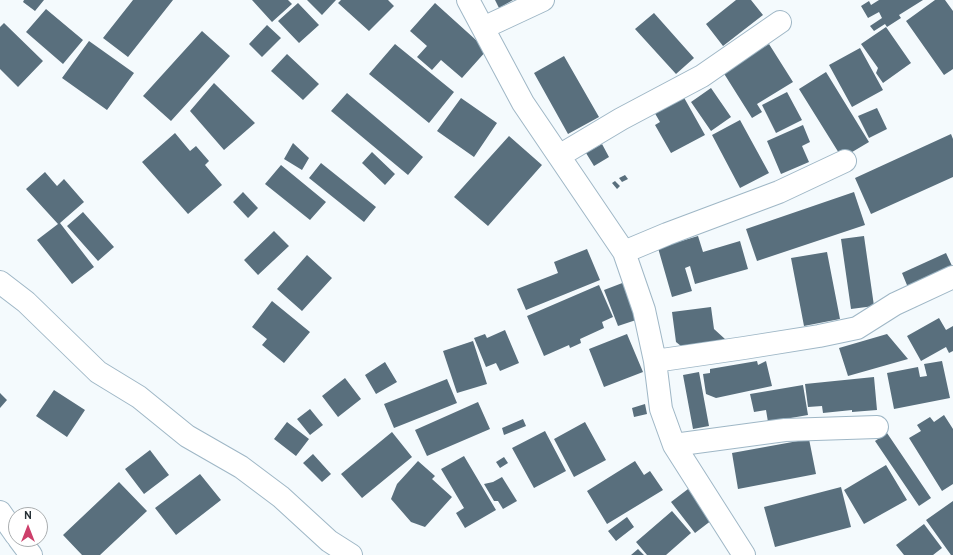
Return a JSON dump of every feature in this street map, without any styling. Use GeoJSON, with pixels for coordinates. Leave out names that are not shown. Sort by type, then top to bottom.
{"type":"FeatureCollection","features":[{"type":"Feature","properties":{"kind":"street"},"geometry":{"type":"LineString","coordinates":[[468,0],[523,103],[624,252],[644,310],[654,361],[661,409],[674,445],[744,555]]}},
{"type":"Feature","properties":{"kind":"street"},"geometry":{"type":"LineString","coordinates":[[483,28],[543,0]]}},
{"type":"Feature","properties":{"kind":"street"},"geometry":{"type":"LineString","coordinates":[[559,156],[621,119],[702,76],[780,22]]}},
{"type":"Feature","properties":{"kind":"street"},"geometry":{"type":"LineString","coordinates":[[624,252],[667,234],[779,192],[845,161]]}},
{"type":"Feature","properties":{"kind":"street"},"geometry":{"type":"LineString","coordinates":[[654,361],[819,336],[857,328],[895,304],[953,277]]}},
{"type":"Feature","properties":{"kind":"street"},"geometry":{"type":"LineString","coordinates":[[0,282],[26,302],[98,372],[139,397],[187,436],[241,467],[281,497],[329,541],[351,555]]}},
{"type":"Feature","properties":{"kind":"street"},"geometry":{"type":"LineString","coordinates":[[674,445],[785,430],[877,427]]}},
{"type":"Feature","properties":{"kind":"street"},"geometry":{"type":"LineString","coordinates":[[0,512],[8,523]]}},
{"type":"Feature","properties":{"kind":"building"},"geometry":{"type":"Polygon","coordinates":[[[24,0],[44,0],[35,11],[23,2],[24,0]]]}},
{"type":"Feature","properties":{"kind":"building"},"geometry":{"type":"Polygon","coordinates":[[[133,0],[173,0],[128,57],[103,38],[133,0]]]}},
{"type":"Feature","properties":{"kind":"building"},"geometry":{"type":"Polygon","coordinates":[[[252,0],[288,0],[292,4],[272,22],[252,0]]]}},
{"type":"Feature","properties":{"kind":"building"},"geometry":{"type":"Polygon","coordinates":[[[307,0],[336,0],[322,15],[307,0]]]}},
{"type":"Feature","properties":{"kind":"building"},"geometry":{"type":"Polygon","coordinates":[[[341,0],[388,0],[394,6],[369,31],[338,3],[341,0]]]}},
{"type":"Feature","properties":{"kind":"building"},"geometry":{"type":"Polygon","coordinates":[[[495,0],[513,0],[499,8],[495,0]]]}},
{"type":"Feature","properties":{"kind":"building"},"geometry":{"type":"Polygon","coordinates":[[[736,0],[751,0],[763,15],[723,46],[706,24],[736,0]]]}},
{"type":"Feature","properties":{"kind":"building"},"geometry":{"type":"Polygon","coordinates":[[[879,0],[923,0],[899,15],[901,18],[887,27],[885,24],[874,31],[870,26],[882,18],[879,12],[868,18],[861,6],[869,1],[871,5],[879,0]]]}},
{"type":"Feature","properties":{"kind":"building"},"geometry":{"type":"Polygon","coordinates":[[[935,0],[945,0],[953,11],[953,69],[944,75],[906,21],[935,0]]]}},
{"type":"Feature","properties":{"kind":"building"},"geometry":{"type":"Polygon","coordinates":[[[298,3],[319,25],[299,43],[278,21],[298,3]]]}},
{"type":"Feature","properties":{"kind":"building"},"geometry":{"type":"Polygon","coordinates":[[[435,3],[487,50],[462,78],[441,60],[432,70],[417,57],[427,46],[410,31],[435,3]]]}},
{"type":"Feature","properties":{"kind":"building"},"geometry":{"type":"Polygon","coordinates":[[[46,9],[83,40],[63,64],[26,32],[46,9]]]}},
{"type":"Feature","properties":{"kind":"building"},"geometry":{"type":"Polygon","coordinates":[[[654,13],[694,58],[676,74],[635,29],[654,13]]]}},
{"type":"Feature","properties":{"kind":"building"},"geometry":{"type":"Polygon","coordinates":[[[4,23],[43,61],[18,87],[0,69],[0,27],[4,23]]]}},
{"type":"Feature","properties":{"kind":"building"},"geometry":{"type":"Polygon","coordinates":[[[267,25],[281,38],[262,57],[249,44],[267,25]]]}},
{"type":"Feature","properties":{"kind":"building"},"geometry":{"type":"Polygon","coordinates":[[[886,27],[911,63],[883,83],[876,73],[878,68],[861,44],[886,27]]]}},
{"type":"Feature","properties":{"kind":"building"},"geometry":{"type":"Polygon","coordinates":[[[202,31],[230,56],[171,121],[143,96],[202,31]]]}},
{"type":"Feature","properties":{"kind":"building"},"geometry":{"type":"Polygon","coordinates":[[[89,41],[134,73],[107,110],[62,78],[89,41]]]}},
{"type":"Feature","properties":{"kind":"building"},"geometry":{"type":"Polygon","coordinates":[[[395,44],[454,92],[429,123],[369,74],[395,44]]]}},
{"type":"Feature","properties":{"kind":"building"},"geometry":{"type":"Polygon","coordinates":[[[769,44],[793,82],[757,104],[762,112],[752,118],[723,72],[769,44]]]}},
{"type":"Feature","properties":{"kind":"building"},"geometry":{"type":"Polygon","coordinates":[[[860,48],[883,90],[852,107],[829,65],[860,48]]]}},
{"type":"Feature","properties":{"kind":"building"},"geometry":{"type":"Polygon","coordinates":[[[287,54],[319,84],[303,100],[271,71],[287,54]]]}},
{"type":"Feature","properties":{"kind":"building"},"geometry":{"type":"Polygon","coordinates":[[[564,56],[599,117],[568,134],[534,73],[564,56]]]}},
{"type":"Feature","properties":{"kind":"building"},"geometry":{"type":"Polygon","coordinates":[[[826,72],[869,142],[842,158],[799,89],[826,72]]]}},
{"type":"Feature","properties":{"kind":"building"},"geometry":{"type":"Polygon","coordinates":[[[214,83],[255,123],[224,150],[190,111],[214,83]]]}},
{"type":"Feature","properties":{"kind":"building"},"geometry":{"type":"Polygon","coordinates":[[[711,88],[731,117],[711,131],[691,102],[711,88]]]}},
{"type":"Feature","properties":{"kind":"building"},"geometry":{"type":"Polygon","coordinates":[[[787,92],[802,120],[776,133],[762,105],[787,92]]]}},
{"type":"Feature","properties":{"kind":"building"},"geometry":{"type":"Polygon","coordinates":[[[347,93],[423,157],[408,175],[331,111],[347,93]]]}},
{"type":"Feature","properties":{"kind":"building"},"geometry":{"type":"Polygon","coordinates":[[[682,94],[705,135],[671,153],[655,125],[660,122],[653,110],[682,94]]]}},
{"type":"Feature","properties":{"kind":"building"},"geometry":{"type":"Polygon","coordinates":[[[461,98],[497,123],[474,157],[437,131],[461,98]]]}},
{"type":"Feature","properties":{"kind":"building"},"geometry":{"type":"Polygon","coordinates":[[[877,108],[887,129],[869,138],[858,116],[877,108]]]}},
{"type":"Feature","properties":{"kind":"building"},"geometry":{"type":"Polygon","coordinates":[[[740,120],[769,173],[740,188],[712,135],[740,120]]]}},
{"type":"Feature","properties":{"kind":"building"},"geometry":{"type":"Polygon","coordinates":[[[803,125],[810,142],[802,146],[809,162],[781,174],[767,141],[803,125]]]}},
{"type":"Feature","properties":{"kind":"building"},"geometry":{"type":"Polygon","coordinates":[[[175,133],[190,151],[196,146],[209,161],[205,165],[222,185],[188,214],[142,162],[175,133]]]}},
{"type":"Feature","properties":{"kind":"building"},"geometry":{"type":"Polygon","coordinates":[[[951,134],[953,139],[953,177],[871,214],[855,178],[951,134]]]}},
{"type":"Feature","properties":{"kind":"building"},"geometry":{"type":"Polygon","coordinates":[[[509,136],[542,165],[488,226],[454,197],[509,136]]]}},
{"type":"Feature","properties":{"kind":"building"},"geometry":{"type":"Polygon","coordinates":[[[293,143],[309,158],[302,170],[284,159],[293,143]]]}},
{"type":"Feature","properties":{"kind":"building"},"geometry":{"type":"Polygon","coordinates":[[[602,144],[609,157],[594,166],[586,153],[602,144]]]}},
{"type":"Feature","properties":{"kind":"building"},"geometry":{"type":"Polygon","coordinates":[[[372,152],[395,174],[385,185],[362,163],[372,152]]]}},
{"type":"Feature","properties":{"kind":"building"},"geometry":{"type":"Polygon","coordinates":[[[321,163],[376,207],[364,222],[309,178],[321,163]]]}},
{"type":"Feature","properties":{"kind":"building"},"geometry":{"type":"Polygon","coordinates":[[[281,165],[326,202],[310,220],[265,184],[281,165]]]}},
{"type":"Feature","properties":{"kind":"building"},"geometry":{"type":"Polygon","coordinates":[[[45,172],[57,186],[64,179],[84,202],[60,223],[94,267],[72,284],[37,240],[58,224],[26,189],[45,172]]]}},
{"type":"Feature","properties":{"kind":"building"},"geometry":{"type":"Polygon","coordinates":[[[625,175],[628,179],[622,182],[619,178],[625,175]]]}},
{"type":"Feature","properties":{"kind":"building"},"geometry":{"type":"Polygon","coordinates":[[[615,181],[620,186],[617,189],[612,183],[615,181]]]}},
{"type":"Feature","properties":{"kind":"building"},"geometry":{"type":"Polygon","coordinates":[[[243,192],[258,208],[248,218],[233,202],[243,192]]]}},
{"type":"Feature","properties":{"kind":"building"},"geometry":{"type":"Polygon","coordinates":[[[854,192],[865,225],[757,261],[746,229],[854,192]]]}},
{"type":"Feature","properties":{"kind":"building"},"geometry":{"type":"Polygon","coordinates":[[[83,212],[114,247],[98,261],[67,226],[83,212]]]}},
{"type":"Feature","properties":{"kind":"building"},"geometry":{"type":"Polygon","coordinates":[[[274,231],[289,246],[258,275],[244,260],[274,231]]]}},
{"type":"Feature","properties":{"kind":"building"},"geometry":{"type":"Polygon","coordinates":[[[698,236],[703,252],[740,241],[748,269],[695,284],[690,266],[685,268],[692,291],[672,297],[658,248],[698,236]]]}},
{"type":"Feature","properties":{"kind":"building"},"geometry":{"type":"Polygon","coordinates":[[[864,236],[874,306],[851,309],[841,239],[864,236]]]}},
{"type":"Feature","properties":{"kind":"building"},"geometry":{"type":"Polygon","coordinates":[[[587,249],[600,280],[526,310],[517,289],[558,273],[554,262],[587,249]]]}},
{"type":"Feature","properties":{"kind":"building"},"geometry":{"type":"Polygon","coordinates":[[[827,252],[840,319],[804,326],[791,258],[827,252]]]}},
{"type":"Feature","properties":{"kind":"building"},"geometry":{"type":"Polygon","coordinates":[[[946,253],[953,268],[909,290],[902,273],[946,253]]]}},
{"type":"Feature","properties":{"kind":"building"},"geometry":{"type":"Polygon","coordinates":[[[307,255],[332,278],[302,311],[277,289],[307,255]]]}},
{"type":"Feature","properties":{"kind":"building"},"geometry":{"type":"Polygon","coordinates":[[[625,282],[639,319],[618,326],[604,290],[625,282]]]}},
{"type":"Feature","properties":{"kind":"building"},"geometry":{"type":"Polygon","coordinates":[[[599,285],[613,317],[602,322],[604,328],[580,339],[581,343],[570,348],[569,345],[544,356],[527,316],[599,285]]]}},
{"type":"Feature","properties":{"kind":"building"},"geometry":{"type":"Polygon","coordinates":[[[272,301],[310,332],[284,363],[262,345],[267,339],[252,327],[272,301]]]}},
{"type":"Feature","properties":{"kind":"building"},"geometry":{"type":"Polygon","coordinates":[[[711,307],[714,329],[725,339],[686,350],[676,342],[672,312],[711,307]]]}},
{"type":"Feature","properties":{"kind":"building"},"geometry":{"type":"Polygon","coordinates":[[[939,318],[946,330],[953,326],[953,351],[949,353],[946,347],[921,361],[907,336],[939,318]]]}},
{"type":"Feature","properties":{"kind":"building"},"geometry":{"type":"Polygon","coordinates":[[[505,330],[519,363],[500,371],[496,363],[486,367],[474,338],[485,334],[487,338],[505,330]]]}},
{"type":"Feature","properties":{"kind":"building"},"geometry":{"type":"Polygon","coordinates":[[[627,334],[643,372],[604,387],[589,349],[627,334]]]}},
{"type":"Feature","properties":{"kind":"building"},"geometry":{"type":"Polygon","coordinates":[[[887,334],[908,359],[848,376],[839,348],[887,334]]]}},
{"type":"Feature","properties":{"kind":"building"},"geometry":{"type":"Polygon","coordinates":[[[473,341],[487,384],[457,393],[443,351],[473,341]]]}},
{"type":"Feature","properties":{"kind":"building"},"geometry":{"type":"Polygon","coordinates":[[[757,361],[758,365],[766,361],[772,386],[716,398],[706,394],[703,374],[710,373],[710,369],[757,361]]]}},
{"type":"Feature","properties":{"kind":"building"},"geometry":{"type":"Polygon","coordinates":[[[942,361],[950,398],[894,409],[887,373],[918,367],[920,377],[927,376],[924,364],[942,361]]]}},
{"type":"Feature","properties":{"kind":"building"},"geometry":{"type":"Polygon","coordinates":[[[385,362],[397,382],[376,394],[365,375],[385,362]]]}},
{"type":"Feature","properties":{"kind":"building"},"geometry":{"type":"Polygon","coordinates":[[[699,372],[709,426],[693,429],[683,375],[699,372]]]}},
{"type":"Feature","properties":{"kind":"building"},"geometry":{"type":"Polygon","coordinates":[[[874,377],[877,410],[852,412],[852,410],[823,413],[822,406],[808,407],[805,384],[874,377]]]}},
{"type":"Feature","properties":{"kind":"building"},"geometry":{"type":"Polygon","coordinates":[[[345,378],[361,399],[338,417],[322,396],[345,378]]]}},
{"type":"Feature","properties":{"kind":"building"},"geometry":{"type":"Polygon","coordinates":[[[447,379],[457,403],[394,428],[384,404],[447,379]]]}},
{"type":"Feature","properties":{"kind":"building"},"geometry":{"type":"Polygon","coordinates":[[[803,385],[808,415],[768,422],[766,410],[754,412],[750,394],[803,385]]]}},
{"type":"Feature","properties":{"kind":"building"},"geometry":{"type":"Polygon","coordinates":[[[54,390],[85,410],[67,437],[36,416],[54,390]]]}},
{"type":"Feature","properties":{"kind":"building"},"geometry":{"type":"Polygon","coordinates":[[[0,393],[7,400],[0,408],[0,393]]]}},
{"type":"Feature","properties":{"kind":"building"},"geometry":{"type":"Polygon","coordinates":[[[478,402],[490,429],[427,456],[415,430],[478,402]]]}},
{"type":"Feature","properties":{"kind":"building"},"geometry":{"type":"Polygon","coordinates":[[[645,404],[647,414],[634,417],[632,408],[645,404]]]}},
{"type":"Feature","properties":{"kind":"building"},"geometry":{"type":"Polygon","coordinates":[[[310,409],[323,425],[310,435],[297,419],[310,409]]]}},
{"type":"Feature","properties":{"kind":"building"},"geometry":{"type":"Polygon","coordinates":[[[944,415],[953,429],[953,484],[942,491],[909,438],[921,431],[917,425],[930,417],[934,422],[944,415]]]}},
{"type":"Feature","properties":{"kind":"building"},"geometry":{"type":"Polygon","coordinates":[[[523,419],[526,426],[504,435],[502,428],[523,419]]]}},
{"type":"Feature","properties":{"kind":"building"},"geometry":{"type":"Polygon","coordinates":[[[287,422],[309,439],[296,456],[274,439],[287,422]]]}},
{"type":"Feature","properties":{"kind":"building"},"geometry":{"type":"Polygon","coordinates":[[[585,422],[606,460],[574,477],[554,439],[585,422]]]}},
{"type":"Feature","properties":{"kind":"building"},"geometry":{"type":"Polygon","coordinates":[[[545,431],[566,471],[534,488],[512,448],[545,431]]]}},
{"type":"Feature","properties":{"kind":"building"},"geometry":{"type":"Polygon","coordinates":[[[392,432],[412,457],[362,498],[341,474],[392,432]]]}},
{"type":"Feature","properties":{"kind":"building"},"geometry":{"type":"Polygon","coordinates":[[[887,433],[931,498],[919,506],[875,441],[887,433]]]}},
{"type":"Feature","properties":{"kind":"building"},"geometry":{"type":"Polygon","coordinates":[[[809,439],[816,474],[738,489],[732,453],[809,439]]]}},
{"type":"Feature","properties":{"kind":"building"},"geometry":{"type":"Polygon","coordinates":[[[150,450],[169,475],[144,494],[125,469],[150,450]]]}},
{"type":"Feature","properties":{"kind":"building"},"geometry":{"type":"Polygon","coordinates":[[[313,454],[331,474],[322,482],[303,463],[313,454]]]}},
{"type":"Feature","properties":{"kind":"building"},"geometry":{"type":"Polygon","coordinates":[[[464,456],[496,510],[465,528],[456,513],[464,508],[441,469],[464,456]]]}},
{"type":"Feature","properties":{"kind":"building"},"geometry":{"type":"Polygon","coordinates":[[[504,457],[508,463],[500,468],[496,462],[504,457]]]}},
{"type":"Feature","properties":{"kind":"building"},"geometry":{"type":"Polygon","coordinates":[[[418,461],[435,476],[432,479],[452,497],[425,527],[411,522],[391,499],[397,484],[418,461]]]}},
{"type":"Feature","properties":{"kind":"building"},"geometry":{"type":"Polygon","coordinates":[[[635,461],[644,475],[650,471],[663,490],[607,524],[587,491],[635,461]]]}},
{"type":"Feature","properties":{"kind":"building"},"geometry":{"type":"Polygon","coordinates":[[[886,465],[907,500],[864,524],[844,490],[886,465]]]}},
{"type":"Feature","properties":{"kind":"building"},"geometry":{"type":"Polygon","coordinates":[[[200,474],[221,500],[176,535],[155,508],[200,474]]]}},
{"type":"Feature","properties":{"kind":"building"},"geometry":{"type":"Polygon","coordinates":[[[502,477],[517,501],[503,509],[498,501],[494,501],[484,484],[493,482],[502,477]]]}},
{"type":"Feature","properties":{"kind":"building"},"geometry":{"type":"Polygon","coordinates":[[[119,482],[147,511],[100,555],[82,555],[63,535],[119,482]]]}},
{"type":"Feature","properties":{"kind":"building"},"geometry":{"type":"Polygon","coordinates":[[[841,487],[851,527],[775,547],[764,507],[841,487]]]}},
{"type":"Feature","properties":{"kind":"building"},"geometry":{"type":"Polygon","coordinates":[[[688,489],[712,520],[695,533],[671,502],[688,489]]]}},
{"type":"Feature","properties":{"kind":"building"},"geometry":{"type":"Polygon","coordinates":[[[953,501],[953,555],[951,555],[926,520],[953,501]]]}},
{"type":"Feature","properties":{"kind":"building"},"geometry":{"type":"Polygon","coordinates":[[[672,511],[691,533],[666,555],[647,555],[636,542],[672,511]]]}},
{"type":"Feature","properties":{"kind":"building"},"geometry":{"type":"Polygon","coordinates":[[[627,517],[634,527],[616,541],[608,531],[627,517]]]}},
{"type":"Feature","properties":{"kind":"building"},"geometry":{"type":"Polygon","coordinates":[[[924,524],[942,548],[933,555],[904,555],[896,545],[924,524]]]}},
{"type":"Feature","properties":{"kind":"building"},"geometry":{"type":"Polygon","coordinates":[[[638,549],[644,555],[631,555],[638,549]]]}}]}
